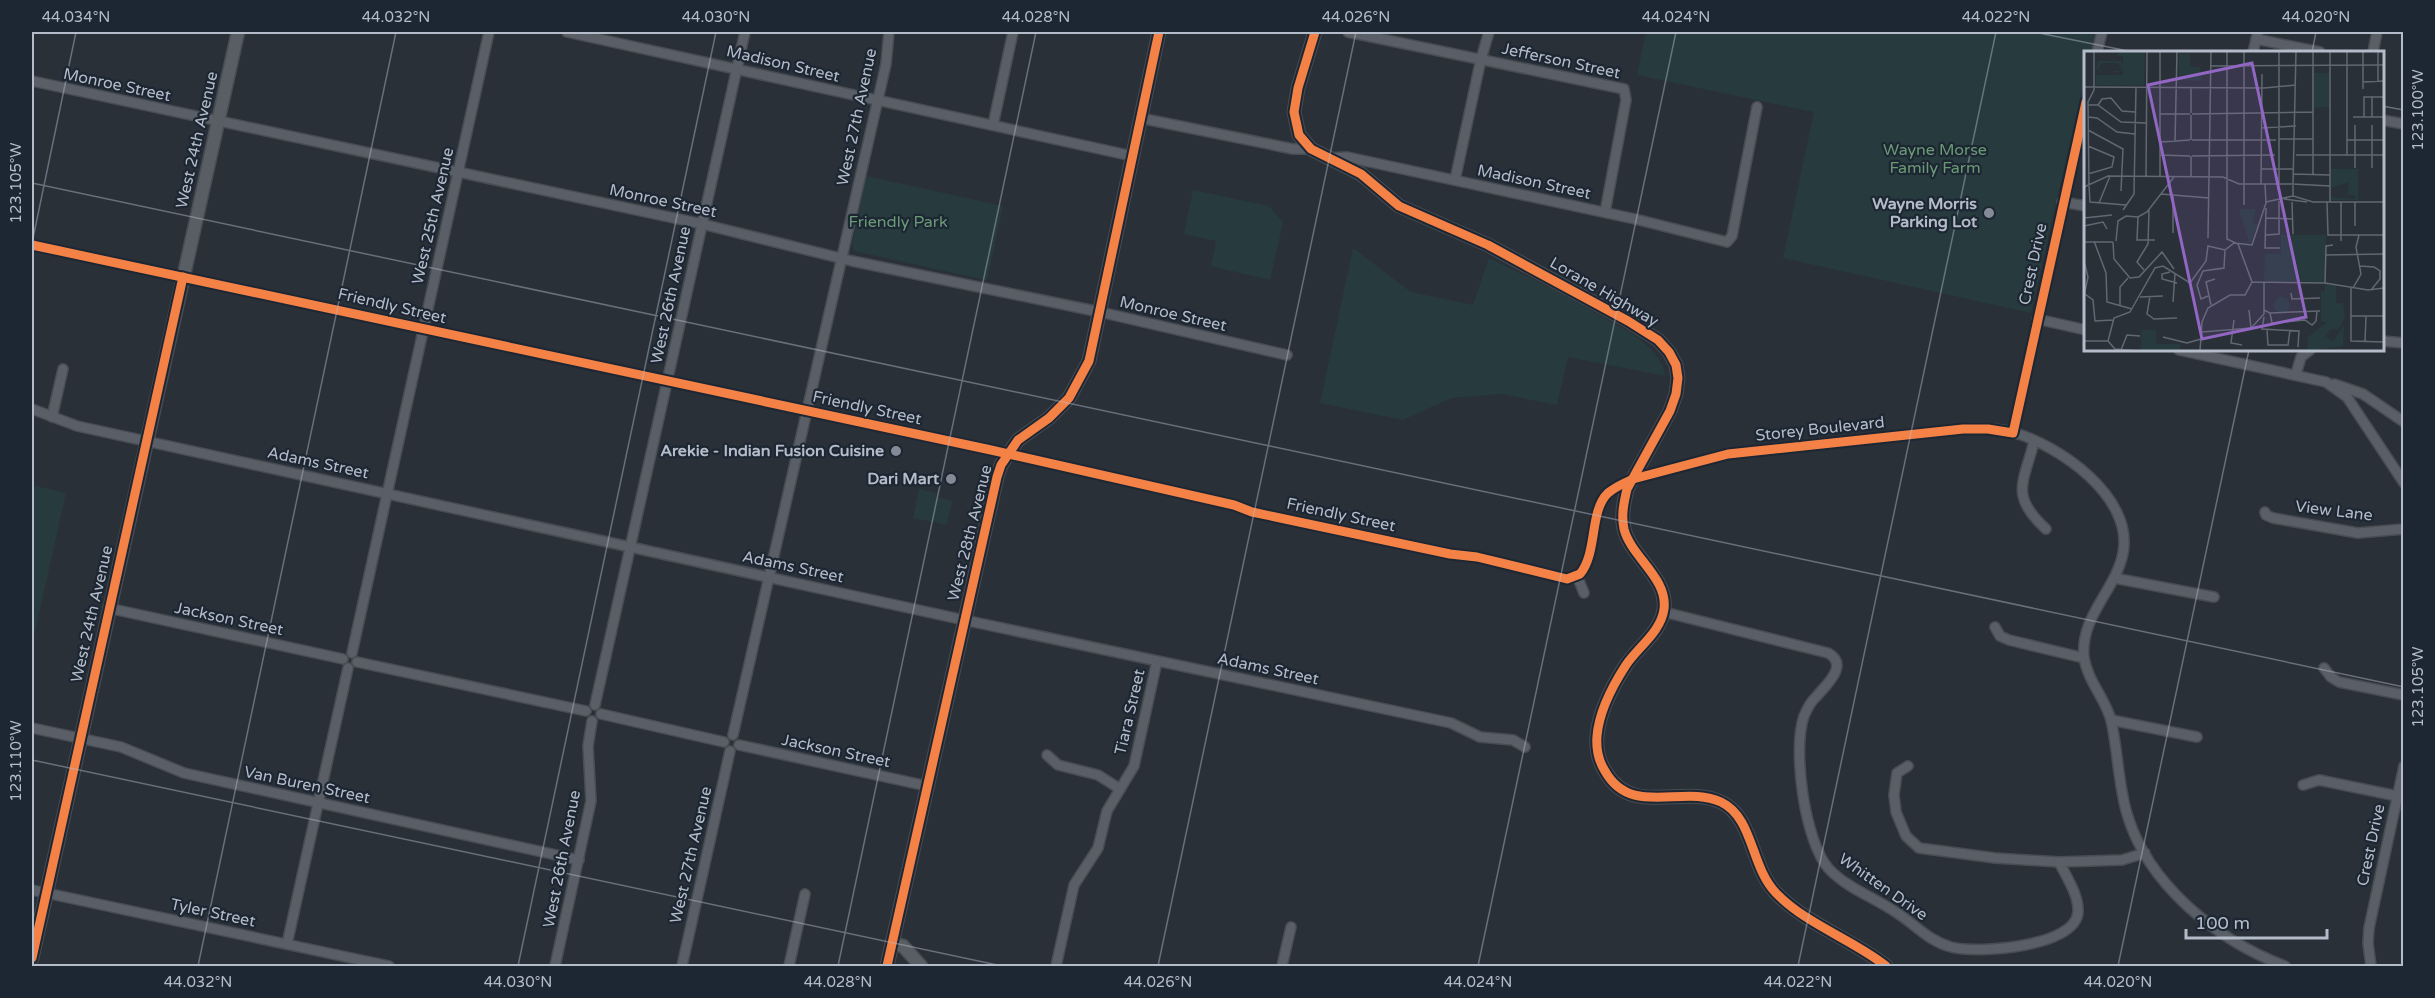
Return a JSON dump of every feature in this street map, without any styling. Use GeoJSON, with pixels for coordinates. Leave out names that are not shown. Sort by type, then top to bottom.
{"type":"FeatureCollection","features":[{"type":"Feature","properties":{"kind":"street","name":"West 24th Avenue"},"geometry":{"type":"LineString","coordinates":[[32,958],[108,608],[238,32]]}},
{"type":"Feature","properties":{"kind":"street","name":"West 25th Avenue"},"geometry":{"type":"LineString","coordinates":[[351,658],[489,32]]}},
{"type":"Feature","properties":{"kind":"street","name":"Madison Street"},"geometry":{"type":"LineString","coordinates":[[567,32],[1132,156]]}},
{"type":"Feature","properties":{"kind":"street"},"geometry":{"type":"LineString","coordinates":[[615,42],[617,32]]}},
{"type":"Feature","properties":{"kind":"street","name":"West 26th Avenue"},"geometry":{"type":"LineString","coordinates":[[595,705],[745,32]]}},
{"type":"Feature","properties":{"kind":"street","name":"West 27th Avenue"},"geometry":{"type":"LineString","coordinates":[[733,735],[886,64],[889,32]]}},
{"type":"Feature","properties":{"kind":"street"},"geometry":{"type":"LineString","coordinates":[[993,125],[1013,32]]}},
{"type":"Feature","properties":{"kind":"street","name":"West 28th Avenue"},"geometry":{"type":"LineString","coordinates":[[887,966],[1001,465],[1022,436],[1057,411],[1076,388],[1089,361],[1159,32]]}},
{"type":"Feature","properties":{"kind":"street","name":"Lorane Highway"},"geometry":{"type":"LineString","coordinates":[[1315,32],[1298,88],[1294,112],[1299,135],[1311,149],[1360,174],[1399,206],[1488,245],[1547,276],[1658,340],[1669,352],[1676,365],[1678,378],[1676,394],[1670,411],[1633,479],[1624,501],[1624,530],[1630,544],[1656,580],[1664,604],[1664,612]]}},
{"type":"Feature","properties":{"kind":"street","name":"Jefferson Street"},"geometry":{"type":"LineString","coordinates":[[1347,32],[1622,88],[1626,93],[1605,212]]}},
{"type":"Feature","properties":{"kind":"street"},"geometry":{"type":"LineString","coordinates":[[1455,180],[1489,32]]}},
{"type":"Feature","properties":{"kind":"street"},"geometry":{"type":"LineString","coordinates":[[2097,51],[2102,32]]}},
{"type":"Feature","properties":{"kind":"street"},"geometry":{"type":"LineString","coordinates":[[2373,51],[2377,32]]}},
{"type":"Feature","properties":{"kind":"street"},"geometry":{"type":"LineString","coordinates":[[2253,51],[2257,35],[2316,51]]}},
{"type":"Feature","properties":{"kind":"street","name":"Monroe Street"},"geometry":{"type":"LineString","coordinates":[[32,81],[458,174],[702,224],[852,261],[1100,312],[1287,355]]}},
{"type":"Feature","properties":{"kind":"street","name":"Crest Drive"},"geometry":{"type":"LineString","coordinates":[[2013,433],[2084,106]]}},
{"type":"Feature","properties":{"kind":"street","name":"Madison Street"},"geometry":{"type":"LineString","coordinates":[[1326,158],[1347,157],[1729,241],[1732,236],[1757,107]]}},
{"type":"Feature","properties":{"kind":"street"},"geometry":{"type":"LineString","coordinates":[[1140,118],[1293,149],[1311,149]]}},
{"type":"Feature","properties":{"kind":"street"},"geometry":{"type":"LineString","coordinates":[[2384,120],[2403,124]]}},
{"type":"Feature","properties":{"kind":"street"},"geometry":{"type":"LineString","coordinates":[[2062,202],[2084,206]]}},
{"type":"Feature","properties":{"kind":"street","name":"Friendly Street"},"geometry":{"type":"LineString","coordinates":[[32,245],[1008,454],[1234,505],[1252,512],[1457,555],[1477,557],[1558,578],[1568,579],[1577,576]]}},
{"type":"Feature","properties":{"kind":"street","name":"Crest Drive"},"geometry":{"type":"LineString","coordinates":[[2037,319],[2084,330]]}},
{"type":"Feature","properties":{"kind":"street"},"geometry":{"type":"LineString","coordinates":[[2384,341],[2403,343]]}},
{"type":"Feature","properties":{"kind":"street"},"geometry":{"type":"LineString","coordinates":[[2185,351],[2296,374],[2364,394],[2403,422]]}},
{"type":"Feature","properties":{"kind":"street"},"geometry":{"type":"LineString","coordinates":[[2296,374],[2301,357],[2309,351]]}},
{"type":"Feature","properties":{"kind":"street"},"geometry":{"type":"LineString","coordinates":[[52,417],[63,369]]}},
{"type":"Feature","properties":{"kind":"street"},"geometry":{"type":"LineString","coordinates":[[2326,382],[2347,397],[2403,483]]}},
{"type":"Feature","properties":{"kind":"street","name":"Adams Street"},"geometry":{"type":"LineString","coordinates":[[32,409],[77,426],[964,620],[1451,723],[1480,737],[1492,740],[1508,739],[1525,747]]}},
{"type":"Feature","properties":{"kind":"street","name":"Storey Boulevard"},"geometry":{"type":"LineString","coordinates":[[1633,479],[1728,454],[1963,429],[1988,429],[2013,433],[2067,458],[2105,493],[2118,510],[2125,532],[2125,544],[2114,578],[2091,617],[2086,635],[2084,658]]}},
{"type":"Feature","properties":{"kind":"street"},"geometry":{"type":"LineString","coordinates":[[2034,442],[2023,484],[2022,499],[2027,511],[2046,529]]}},
{"type":"Feature","properties":{"kind":"street"},"geometry":{"type":"LineString","coordinates":[[1584,593],[1577,576],[1584,570],[1589,559],[1603,499],[1618,486],[1633,479]]}},
{"type":"Feature","properties":{"kind":"street","name":"View Lane"},"geometry":{"type":"LineString","coordinates":[[2265,512],[2273,518],[2358,533],[2403,529]]}},
{"type":"Feature","properties":{"kind":"street"},"geometry":{"type":"LineString","coordinates":[[2114,578],[2214,597]]}},
{"type":"Feature","properties":{"kind":"street","name":"Jackson Street"},"geometry":{"type":"LineString","coordinates":[[108,608],[351,658],[586,711]]}},
{"type":"Feature","properties":{"kind":"street"},"geometry":{"type":"LineString","coordinates":[[1664,612],[1653,634],[1626,665],[1604,708],[1597,736],[1597,751],[1599,762],[1608,777],[1625,791],[1638,797],[1656,799],[1700,796],[1728,806],[1743,823],[1760,871],[1777,894],[1809,918],[1886,966]]}},
{"type":"Feature","properties":{"kind":"street","name":"Whitten Drive"},"geometry":{"type":"LineString","coordinates":[[1664,612],[1831,655],[1836,664],[1833,678],[1810,704],[1802,724],[1800,769],[1802,793],[1819,855],[1831,871],[1872,899],[1896,911],[1931,939],[1962,950],[1994,951],[2049,938],[2070,927],[2079,911],[2059,861]]}},
{"type":"Feature","properties":{"kind":"street"},"geometry":{"type":"LineString","coordinates":[[1995,627],[2000,636],[2009,640],[2084,658],[2111,720],[2126,807],[2136,836],[2168,889],[2198,915],[2259,956],[2285,966]]}},
{"type":"Feature","properties":{"kind":"street"},"geometry":{"type":"LineString","coordinates":[[287,945],[348,668],[343,664],[351,658]]}},
{"type":"Feature","properties":{"kind":"street","name":"Tiara Street"},"geometry":{"type":"LineString","coordinates":[[1056,966],[1074,885],[1098,848],[1106,813],[1134,766],[1157,661]]}},
{"type":"Feature","properties":{"kind":"street"},"geometry":{"type":"LineString","coordinates":[[2324,668],[2331,677],[2339,682],[2403,695]]}},
{"type":"Feature","properties":{"kind":"street"},"geometry":{"type":"LineString","coordinates":[[595,705],[600,708],[601,714],[597,720],[592,721],[587,718],[586,711],[589,706],[595,705]]}},
{"type":"Feature","properties":{"kind":"street"},"geometry":{"type":"LineString","coordinates":[[601,714],[724,742]]}},
{"type":"Feature","properties":{"kind":"street"},"geometry":{"type":"LineString","coordinates":[[2111,720],[2197,737]]}},
{"type":"Feature","properties":{"kind":"street","name":"West 26th Avenue"},"geometry":{"type":"LineString","coordinates":[[555,966],[591,801],[588,746],[592,721]]}},
{"type":"Feature","properties":{"kind":"street","name":"Van Buren Street"},"geometry":{"type":"LineString","coordinates":[[32,728],[121,747],[184,773],[579,860]]}},
{"type":"Feature","properties":{"kind":"street"},"geometry":{"type":"LineString","coordinates":[[733,735],[738,738],[739,745],[736,750],[730,751],[725,747],[724,742],[728,736],[733,735]]}},
{"type":"Feature","properties":{"kind":"street","name":"Jackson Street"},"geometry":{"type":"LineString","coordinates":[[739,745],[927,786]]}},
{"type":"Feature","properties":{"kind":"street","name":"West 27th Avenue"},"geometry":{"type":"LineString","coordinates":[[682,966],[730,751]]}},
{"type":"Feature","properties":{"kind":"street"},"geometry":{"type":"LineString","coordinates":[[1047,755],[1058,765],[1098,775],[1120,789]]}},
{"type":"Feature","properties":{"kind":"street"},"geometry":{"type":"LineString","coordinates":[[1908,766],[1897,773],[1894,804],[1906,836],[1919,848],[1995,858],[2059,861],[2122,860],[2145,853]]}},
{"type":"Feature","properties":{"kind":"street","name":"Crest Drive"},"geometry":{"type":"LineString","coordinates":[[2371,966],[2368,955],[2369,928],[2403,766]]}},
{"type":"Feature","properties":{"kind":"street"},"geometry":{"type":"LineString","coordinates":[[2303,785],[2319,780],[2397,796]]}},
{"type":"Feature","properties":{"kind":"street","name":"Tyler Street"},"geometry":{"type":"LineString","coordinates":[[32,890],[389,966]]}},
{"type":"Feature","properties":{"kind":"street"},"geometry":{"type":"LineString","coordinates":[[789,966],[805,894]]}},
{"type":"Feature","properties":{"kind":"street"},"geometry":{"type":"LineString","coordinates":[[1282,966],[1290,927]]}},
{"type":"Feature","properties":{"kind":"street"},"geometry":{"type":"LineString","coordinates":[[892,943],[903,946],[921,966]]}},
{"type":"Feature","properties":{"kind":"green space","name":"Wayne Morse Family Farm"},"geometry":{"type":"Polygon","coordinates":[[[1646,32],[2096,32],[2091,51],[2084,51],[2084,81],[2031,313],[1783,258],[1814,112],[1637,75],[1646,32]]]}},
{"type":"Feature","properties":{"kind":"green space","name":"Friendly Park"},"geometry":{"type":"Polygon","coordinates":[[[866,176],[1003,206],[987,280],[854,251],[852,244],[866,176]]]}},
{"type":"Feature","properties":{"kind":"green space"},"geometry":{"type":"Polygon","coordinates":[[[1193,190],[1269,206],[1283,222],[1270,280],[1211,266],[1216,241],[1184,234],[1193,190]]]}},
{"type":"Feature","properties":{"kind":"green space"},"geometry":{"type":"Polygon","coordinates":[[[1353,248],[1411,292],[1473,305],[1489,258],[1557,291],[1638,337],[1655,353],[1663,366],[1665,376],[1568,357],[1557,405],[1502,394],[1451,398],[1403,420],[1320,403],[1353,248]]]}},
{"type":"Feature","properties":{"kind":"green space"},"geometry":{"type":"Polygon","coordinates":[[[32,485],[66,493],[32,646],[32,485]]]}},
{"type":"Feature","properties":{"kind":"green space"},"geometry":{"type":"Polygon","coordinates":[[[919,489],[936,493],[936,497],[952,501],[947,525],[913,518],[919,489]]]}},
{"type":"Feature","properties":{"kind":"cycle path"},"geometry":{"type":"LineString","coordinates":[[887,966],[997,477],[1001,465],[1018,440],[1049,418],[1069,398],[1089,361],[1159,32]]}},
{"type":"Feature","properties":{"kind":"cycle path"},"geometry":{"type":"LineString","coordinates":[[1315,32],[1298,88],[1294,112],[1299,135],[1311,149],[1361,174],[1399,206],[1488,245],[1628,321],[1658,340],[1669,352],[1676,365],[1678,378],[1676,394],[1670,411],[1627,489],[1623,514],[1623,524],[1628,539],[1655,577],[1664,598],[1664,609],[1658,625],[1626,665],[1604,708],[1598,727],[1597,745],[1599,759],[1605,771],[1616,785],[1629,793],[1643,797],[1706,797],[1732,809],[1746,831],[1761,870],[1776,893],[1801,914],[1886,966]]}},
{"type":"Feature","properties":{"kind":"cycle path"},"geometry":{"type":"LineString","coordinates":[[32,245],[991,450],[1234,505],[1252,512],[1450,554],[1477,557],[1567,579],[1580,574],[1586,565],[1602,501],[1608,493],[1633,479],[1728,454],[1963,429],[1988,429],[2013,433],[2084,111]]}},
{"type":"Feature","properties":{"kind":"cycle path"},"geometry":{"type":"LineString","coordinates":[[32,958],[183,277]]}},
{"type":"Feature","properties":{"kind":"place","name":"Wayne Morris Parking Lot"},"geometry":{"type":"Point","coordinates":[1989,213]}},
{"type":"Feature","properties":{"kind":"place","name":"Arekie - Indian Fusion Cuisine"},"geometry":{"type":"Point","coordinates":[896,451]}},
{"type":"Feature","properties":{"kind":"place","name":"Dari Mart"},"geometry":{"type":"Point","coordinates":[951,479]}}]}
